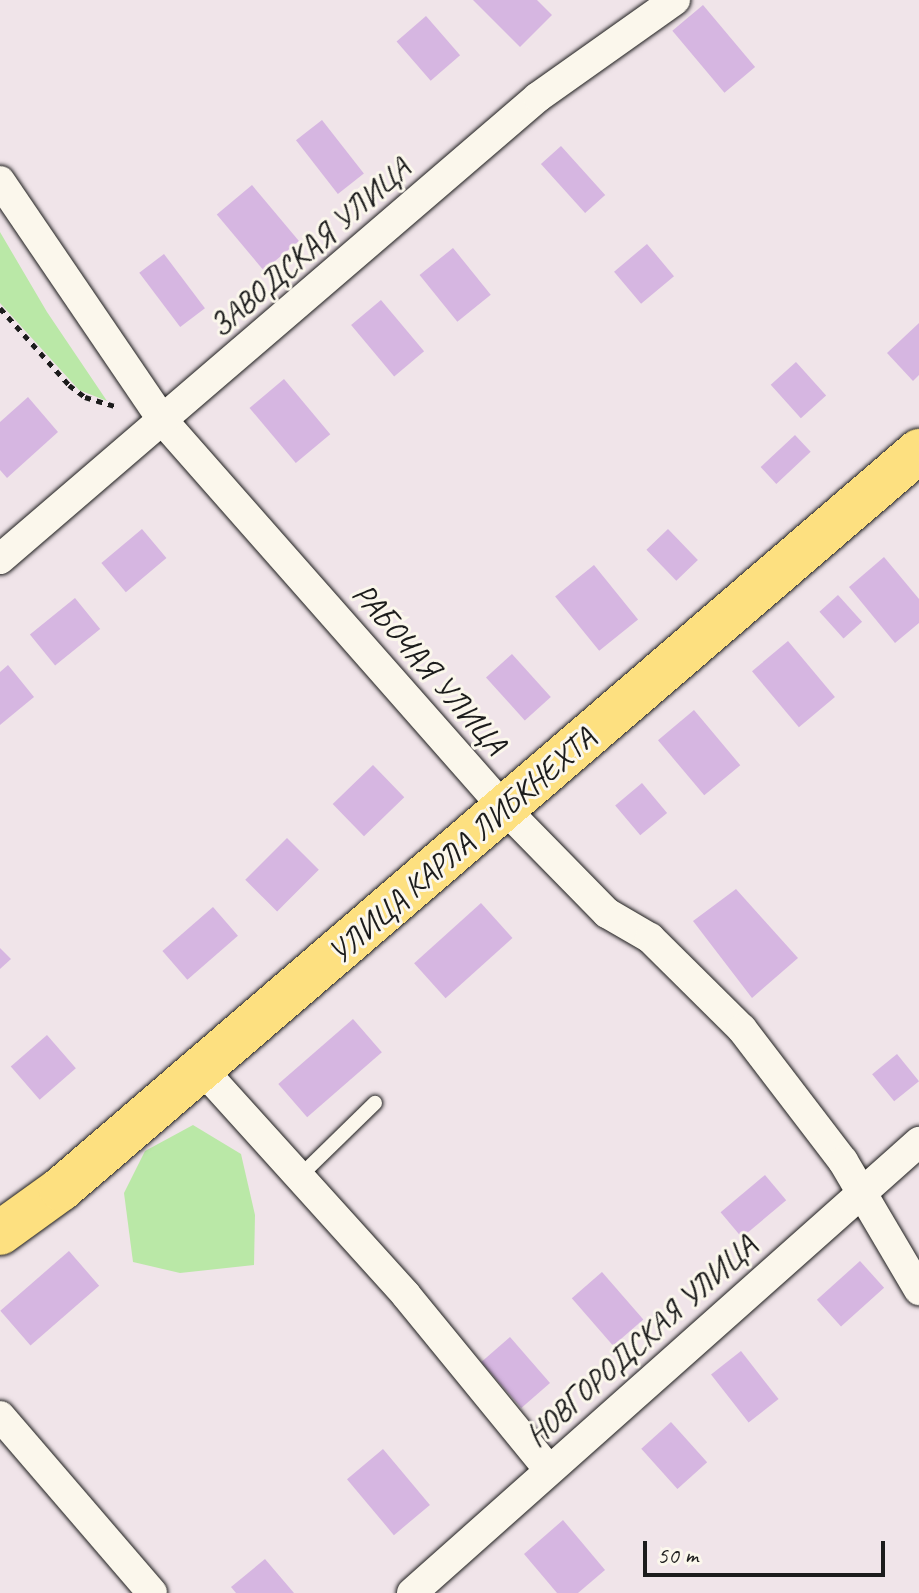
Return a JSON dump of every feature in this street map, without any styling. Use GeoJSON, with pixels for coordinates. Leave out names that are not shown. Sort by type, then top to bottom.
{"type":"FeatureCollection","features":[{"type":"Feature","properties":{"kind":"main road","name":"УЛИЦА КАРЛА ЛИБКНЕХТА"},"geometry":{"type":"LineString","coordinates":[[1,1232],[202,1069],[919,451]]}},
{"type":"Feature","properties":{"kind":"street","name":"ЗАВОДСКАЯ УЛИЦА"},"geometry":{"type":"LineString","coordinates":[[0,559],[164,422],[538,97],[675,0]]}},
{"type":"Feature","properties":{"kind":"street","name":"РАБОЧАЯ УЛИЦА"},"geometry":{"type":"LineString","coordinates":[[0,181],[164,422],[505,809],[607,913],[650,938],[742,1029],[862,1193],[919,1290]]}},
{"type":"Feature","properties":{"kind":"street"},"geometry":{"type":"LineString","coordinates":[[202,1069],[296,1179],[406,1295],[549,1470]]}},
{"type":"Feature","properties":{"kind":"street","name":"НОВГОРОДСКАЯ УЛИЦА"},"geometry":{"type":"LineString","coordinates":[[412,1593],[919,1142]]}},
{"type":"Feature","properties":{"kind":"street"},"geometry":{"type":"LineString","coordinates":[[0,1416],[152,1593]]}},
{"type":"Feature","properties":{"kind":"lane"},"geometry":{"type":"LineString","coordinates":[[296,1179],[375,1103]]}},
{"type":"Feature","properties":{"kind":"path"},"geometry":{"type":"LineString","coordinates":[[0,308],[85,397],[164,422]]}},
{"type":"Feature","properties":{"kind":"green space"},"geometry":{"type":"Polygon","coordinates":[[[0,232],[47,312],[107,401],[79,390],[0,303],[0,232]]]}},
{"type":"Feature","properties":{"kind":"green space"},"geometry":{"type":"Polygon","coordinates":[[[193,1125],[241,1154],[255,1215],[254,1265],[180,1273],[133,1262],[124,1193],[145,1151],[193,1125]]]}},
{"type":"Feature","properties":{"kind":"building"},"geometry":{"type":"Polygon","coordinates":[[[473,0],[537,0],[552,15],[520,47],[473,0]]]}},
{"type":"Feature","properties":{"kind":"building"},"geometry":{"type":"Polygon","coordinates":[[[703,5],[755,67],[724,93],[672,31],[703,5]]]}},
{"type":"Feature","properties":{"kind":"building"},"geometry":{"type":"Polygon","coordinates":[[[426,16],[460,55],[431,81],[397,42],[426,16]]]}},
{"type":"Feature","properties":{"kind":"building"},"geometry":{"type":"Polygon","coordinates":[[[322,120],[364,174],[338,194],[296,140],[322,120]]]}},
{"type":"Feature","properties":{"kind":"building"},"geometry":{"type":"Polygon","coordinates":[[[561,146],[605,195],[585,213],[541,164],[561,146]]]}},
{"type":"Feature","properties":{"kind":"building"},"geometry":{"type":"Polygon","coordinates":[[[252,185],[299,241],[264,270],[217,215],[252,185]]]}},
{"type":"Feature","properties":{"kind":"building"},"geometry":{"type":"Polygon","coordinates":[[[647,244],[674,276],[641,304],[614,272],[647,244]]]}},
{"type":"Feature","properties":{"kind":"building"},"geometry":{"type":"Polygon","coordinates":[[[453,248],[491,295],[457,322],[420,275],[453,248]]]}},
{"type":"Feature","properties":{"kind":"building"},"geometry":{"type":"Polygon","coordinates":[[[164,254],[205,308],[180,327],[139,273],[164,254]]]}},
{"type":"Feature","properties":{"kind":"building"},"geometry":{"type":"Polygon","coordinates":[[[381,300],[424,351],[394,376],[351,325],[381,300]]]}},
{"type":"Feature","properties":{"kind":"building"},"geometry":{"type":"Polygon","coordinates":[[[919,323],[919,375],[913,381],[887,353],[919,323]]]}},
{"type":"Feature","properties":{"kind":"building"},"geometry":{"type":"Polygon","coordinates":[[[796,362],[826,395],[801,418],[771,385],[796,362]]]}},
{"type":"Feature","properties":{"kind":"building"},"geometry":{"type":"Polygon","coordinates":[[[284,379],[330,434],[296,463],[250,408],[284,379]]]}},
{"type":"Feature","properties":{"kind":"building"},"geometry":{"type":"Polygon","coordinates":[[[28,397],[58,432],[7,478],[0,470],[0,422],[28,397]]]}},
{"type":"Feature","properties":{"kind":"building"},"geometry":{"type":"Polygon","coordinates":[[[795,435],[811,452],[776,484],[761,467],[795,435]]]}},
{"type":"Feature","properties":{"kind":"building"},"geometry":{"type":"Polygon","coordinates":[[[142,529],[166,558],[126,592],[101,563],[142,529]]]}},
{"type":"Feature","properties":{"kind":"building"},"geometry":{"type":"Polygon","coordinates":[[[668,529],[698,560],[676,581],[646,550],[668,529]]]}},
{"type":"Feature","properties":{"kind":"building"},"geometry":{"type":"Polygon","coordinates":[[[884,557],[919,599],[919,623],[895,643],[849,587],[884,557]]]}},
{"type":"Feature","properties":{"kind":"building"},"geometry":{"type":"Polygon","coordinates":[[[594,565],[638,619],[599,651],[555,596],[594,565]]]}},
{"type":"Feature","properties":{"kind":"building"},"geometry":{"type":"Polygon","coordinates":[[[838,595],[862,622],[844,638],[819,612],[838,595]]]}},
{"type":"Feature","properties":{"kind":"building"},"geometry":{"type":"Polygon","coordinates":[[[75,598],[100,629],[55,666],[30,635],[75,598]]]}},
{"type":"Feature","properties":{"kind":"building"},"geometry":{"type":"Polygon","coordinates":[[[788,641],[835,697],[799,727],[752,671],[788,641]]]}},
{"type":"Feature","properties":{"kind":"building"},"geometry":{"type":"Polygon","coordinates":[[[512,654],[551,697],[525,721],[486,677],[512,654]]]}},
{"type":"Feature","properties":{"kind":"building"},"geometry":{"type":"Polygon","coordinates":[[[8,665],[34,697],[0,725],[0,672],[8,665]]]}},
{"type":"Feature","properties":{"kind":"building"},"geometry":{"type":"Polygon","coordinates":[[[694,710],[740,765],[704,795],[658,740],[694,710]]]}},
{"type":"Feature","properties":{"kind":"building"},"geometry":{"type":"Polygon","coordinates":[[[373,765],[404,797],[364,836],[333,804],[373,765]]]}},
{"type":"Feature","properties":{"kind":"building"},"geometry":{"type":"Polygon","coordinates":[[[642,783],[667,813],[640,835],[615,805],[642,783]]]}},
{"type":"Feature","properties":{"kind":"building"},"geometry":{"type":"Polygon","coordinates":[[[287,838],[319,870],[277,912],[245,880],[287,838]]]}},
{"type":"Feature","properties":{"kind":"building"},"geometry":{"type":"Polygon","coordinates":[[[736,889],[798,958],[752,998],[693,921],[736,889]]]}},
{"type":"Feature","properties":{"kind":"building"},"geometry":{"type":"Polygon","coordinates":[[[481,903],[512,938],[446,998],[414,963],[481,903]]]}},
{"type":"Feature","properties":{"kind":"building"},"geometry":{"type":"Polygon","coordinates":[[[213,907],[238,936],[187,980],[162,951],[213,907]]]}},
{"type":"Feature","properties":{"kind":"building"},"geometry":{"type":"Polygon","coordinates":[[[0,948],[11,959],[0,969],[0,948]]]}},
{"type":"Feature","properties":{"kind":"building"},"geometry":{"type":"Polygon","coordinates":[[[353,1019],[382,1052],[307,1117],[278,1084],[353,1019]]]}},
{"type":"Feature","properties":{"kind":"building"},"geometry":{"type":"Polygon","coordinates":[[[47,1035],[76,1068],[40,1100],[11,1066],[47,1035]]]}},
{"type":"Feature","properties":{"kind":"building"},"geometry":{"type":"Polygon","coordinates":[[[897,1054],[919,1081],[894,1101],[872,1074],[897,1054]]]}},
{"type":"Feature","properties":{"kind":"building"},"geometry":{"type":"Polygon","coordinates":[[[765,1175],[786,1200],[742,1238],[721,1212],[765,1175]]]}},
{"type":"Feature","properties":{"kind":"building"},"geometry":{"type":"Polygon","coordinates":[[[69,1251],[99,1286],[31,1345],[0,1311],[69,1251]]]}},
{"type":"Feature","properties":{"kind":"building"},"geometry":{"type":"Polygon","coordinates":[[[860,1261],[884,1288],[841,1327],[817,1300],[860,1261]]]}},
{"type":"Feature","properties":{"kind":"building"},"geometry":{"type":"Polygon","coordinates":[[[602,1272],[643,1320],[613,1346],[572,1298],[602,1272]]]}},
{"type":"Feature","properties":{"kind":"building"},"geometry":{"type":"Polygon","coordinates":[[[510,1337],[550,1383],[521,1408],[481,1362],[510,1337]]]}},
{"type":"Feature","properties":{"kind":"building"},"geometry":{"type":"Polygon","coordinates":[[[741,1351],[779,1399],[749,1422],[711,1374],[741,1351]]]}},
{"type":"Feature","properties":{"kind":"building"},"geometry":{"type":"Polygon","coordinates":[[[671,1422],[707,1462],[677,1489],[641,1449],[671,1422]]]}},
{"type":"Feature","properties":{"kind":"building"},"geometry":{"type":"Polygon","coordinates":[[[383,1449],[430,1505],[394,1535],[347,1479],[383,1449]]]}},
{"type":"Feature","properties":{"kind":"building"},"geometry":{"type":"Polygon","coordinates":[[[563,1520],[605,1570],[578,1593],[557,1593],[524,1554],[563,1520]]]}},
{"type":"Feature","properties":{"kind":"building"},"geometry":{"type":"Polygon","coordinates":[[[265,1559],[294,1593],[236,1593],[231,1587],[265,1559]]]}}]}
